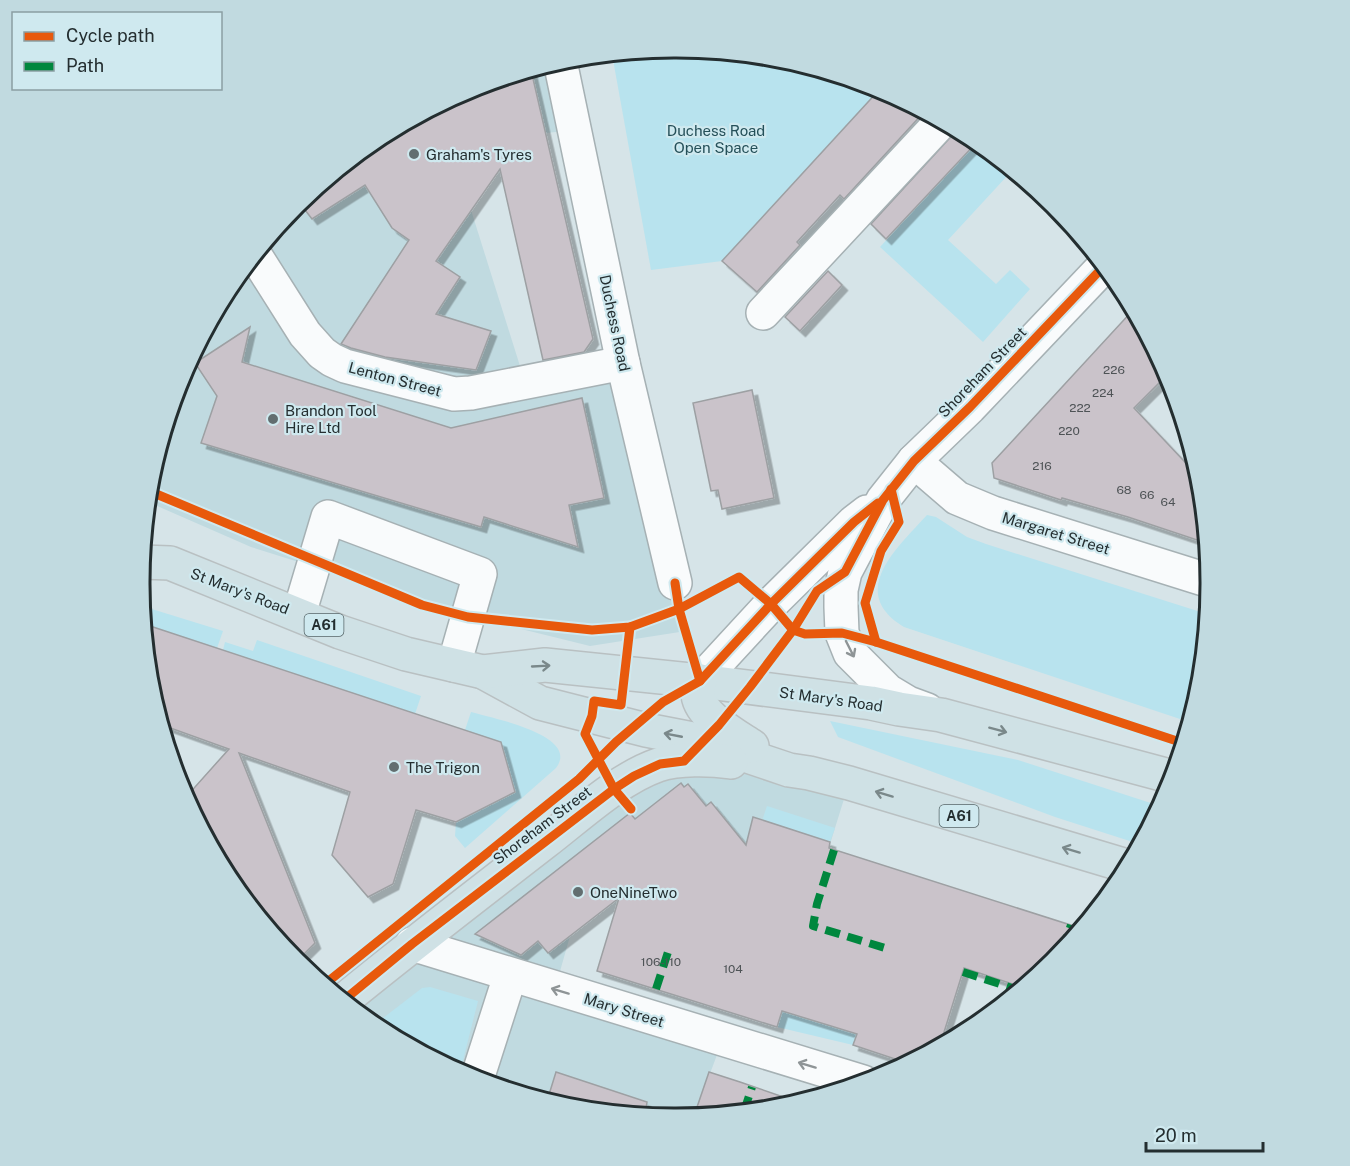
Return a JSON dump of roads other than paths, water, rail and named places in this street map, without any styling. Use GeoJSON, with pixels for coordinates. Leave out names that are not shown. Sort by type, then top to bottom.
{"type":"FeatureCollection","features":[{"type":"Feature","properties":{"kind":"highway","name":"St Mary's Road"},"geometry":{"type":"LineString","coordinates":[[156,563],[299,614],[340,632],[406,654],[468,668],[540,704],[646,730],[703,741],[789,770],[809,772],[849,783],[1118,863]]}},
{"type":"Feature","properties":{"kind":"highway","name":"St Mary's Road"},"geometry":{"type":"LineString","coordinates":[[468,668],[545,665],[700,681],[871,703],[899,710],[941,715],[1164,774]]}},
{"type":"Feature","properties":{"kind":"highway","name":"A61"},"geometry":{"type":"LineString","coordinates":[[700,681],[698,694],[701,706],[719,725],[789,770]]}},
{"type":"Feature","properties":{"kind":"highway","name":"Shoreham Street"},"geometry":{"type":"LineString","coordinates":[[351,995],[412,944],[634,776],[660,764],[715,759],[789,770]]}},
{"type":"Feature","properties":{"kind":"street","name":"Duchess Road"},"geometry":{"type":"LineString","coordinates":[[562,71],[623,363],[675,583]]}},
{"type":"Feature","properties":{"kind":"street"},"geometry":{"type":"LineString","coordinates":[[763,313],[935,128]]}},
{"type":"Feature","properties":{"kind":"street","name":"Lenton Street"},"geometry":{"type":"LineString","coordinates":[[260,263],[305,334],[322,353],[345,366],[454,394],[471,393],[623,363]]}},
{"type":"Feature","properties":{"kind":"street","name":"Shoreham Street"},"geometry":{"type":"LineString","coordinates":[[941,715],[908,703],[888,691],[850,653],[842,633],[841,590],[845,572],[883,500],[914,461],[970,407],[1097,273]]}},
{"type":"Feature","properties":{"kind":"street","name":"Margaret Street"},"geometry":{"type":"LineString","coordinates":[[914,461],[957,498],[984,509],[1200,578]]}},
{"type":"Feature","properties":{"kind":"street","name":"Shoreham Street"},"geometry":{"type":"LineString","coordinates":[[700,681],[779,596],[854,522],[883,500]]}},
{"type":"Feature","properties":{"kind":"street"},"geometry":{"type":"LineString","coordinates":[[299,614],[328,517],[480,574],[468,668]]}},
{"type":"Feature","properties":{"kind":"street","name":"Mary Street"},"geometry":{"type":"LineString","coordinates":[[412,944],[848,1078]]}},
{"type":"Feature","properties":{"kind":"street"},"geometry":{"type":"LineString","coordinates":[[480,1070],[510,975]]}},
{"type":"Feature","properties":{"kind":"place","name":"Graham's Tyres"},"geometry":{"type":"Point","coordinates":[414,154]}},
{"type":"Feature","properties":{"kind":"place","name":"Brandon Tool Hire Ltd"},"geometry":{"type":"Point","coordinates":[273,419]}},
{"type":"Feature","properties":{"kind":"place","name":"The Trigon"},"geometry":{"type":"Point","coordinates":[394,767]}},
{"type":"Feature","properties":{"kind":"place","name":"OneNineTwo"},"geometry":{"type":"Point","coordinates":[578,892]}},
{"type":"Feature","properties":{"kind":"park label","name":"Duchess Road Open Space"},"geometry":{"type":"Point","coordinates":[716,138]}}]}
